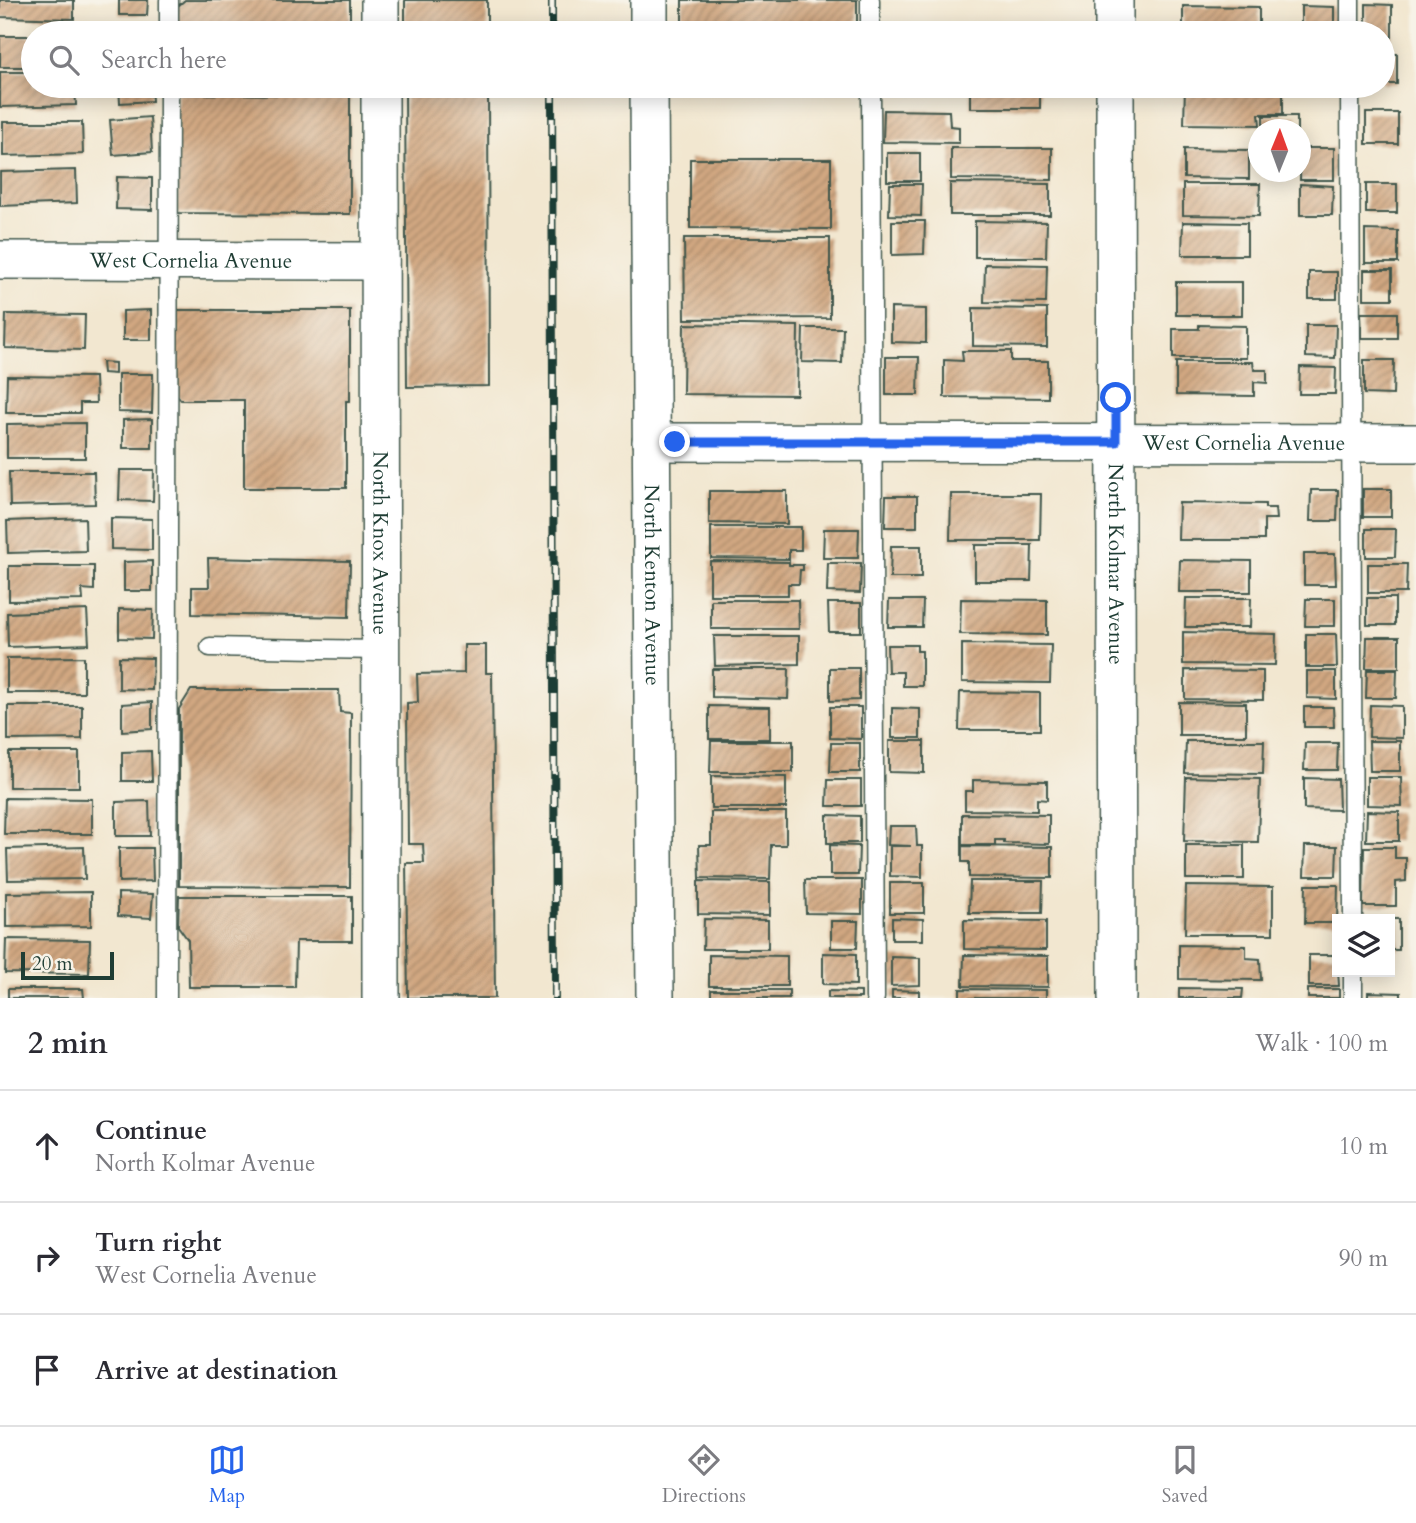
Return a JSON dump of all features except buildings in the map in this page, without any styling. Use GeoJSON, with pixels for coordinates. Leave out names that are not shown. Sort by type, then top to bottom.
{"type":"FeatureCollection","features":[{"type":"Feature","properties":{"kind":"street"},"geometry":{"type":"LineString","coordinates":[[380,0],[380,21]]}},
{"type":"Feature","properties":{"kind":"street"},"geometry":{"type":"LineString","coordinates":[[649,0],[649,21]]}},
{"type":"Feature","properties":{"kind":"street"},"geometry":{"type":"LineString","coordinates":[[1114,0],[1114,21]]}},
{"type":"Feature","properties":{"kind":"street","name":"North Knox Avenue"},"geometry":{"type":"LineString","coordinates":[[380,98],[381,998]]}},
{"type":"Feature","properties":{"kind":"street","name":"North Kenton Avenue"},"geometry":{"type":"LineString","coordinates":[[649,98],[655,998]]}},
{"type":"Feature","properties":{"kind":"street","name":"North Kolmar Avenue"},"geometry":{"type":"LineString","coordinates":[[1115,98],[1117,998]]}},
{"type":"Feature","properties":{"kind":"street","name":"West Cornelia Avenue"},"geometry":{"type":"LineString","coordinates":[[0,260],[380,261]]}},
{"type":"Feature","properties":{"kind":"street","name":"West Cornelia Avenue"},"geometry":{"type":"LineString","coordinates":[[651,442],[1416,443]]}},
{"type":"Feature","properties":{"kind":"lane"},"geometry":{"type":"LineString","coordinates":[[169,0],[169,21]]}},
{"type":"Feature","properties":{"kind":"lane"},"geometry":{"type":"LineString","coordinates":[[870,0],[870,21]]}},
{"type":"Feature","properties":{"kind":"lane"},"geometry":{"type":"LineString","coordinates":[[1350,0],[1350,21]]}},
{"type":"Feature","properties":{"kind":"lane"},"geometry":{"type":"LineString","coordinates":[[167,998],[169,98]]}},
{"type":"Feature","properties":{"kind":"lane"},"geometry":{"type":"LineString","coordinates":[[871,98],[875,998]]}},
{"type":"Feature","properties":{"kind":"lane"},"geometry":{"type":"LineString","coordinates":[[1350,98],[1353,914]]}},
{"type":"Feature","properties":{"kind":"lane"},"geometry":{"type":"LineString","coordinates":[[210,647],[380,650]]}},
{"type":"Feature","properties":{"kind":"lane"},"geometry":{"type":"LineString","coordinates":[[1353,977],[1353,998]]}},
{"type":"Feature","properties":{"kind":"railway"},"geometry":{"type":"LineString","coordinates":[[552,0],[552,21]]}},
{"type":"Feature","properties":{"kind":"railway"},"geometry":{"type":"LineString","coordinates":[[552,98],[555,998]]}},
{"type":"Feature","properties":{"kind":"route"},"geometry":{"type":"LineString","coordinates":[[675,442],[1116,442],[1116,398]]}}]}
